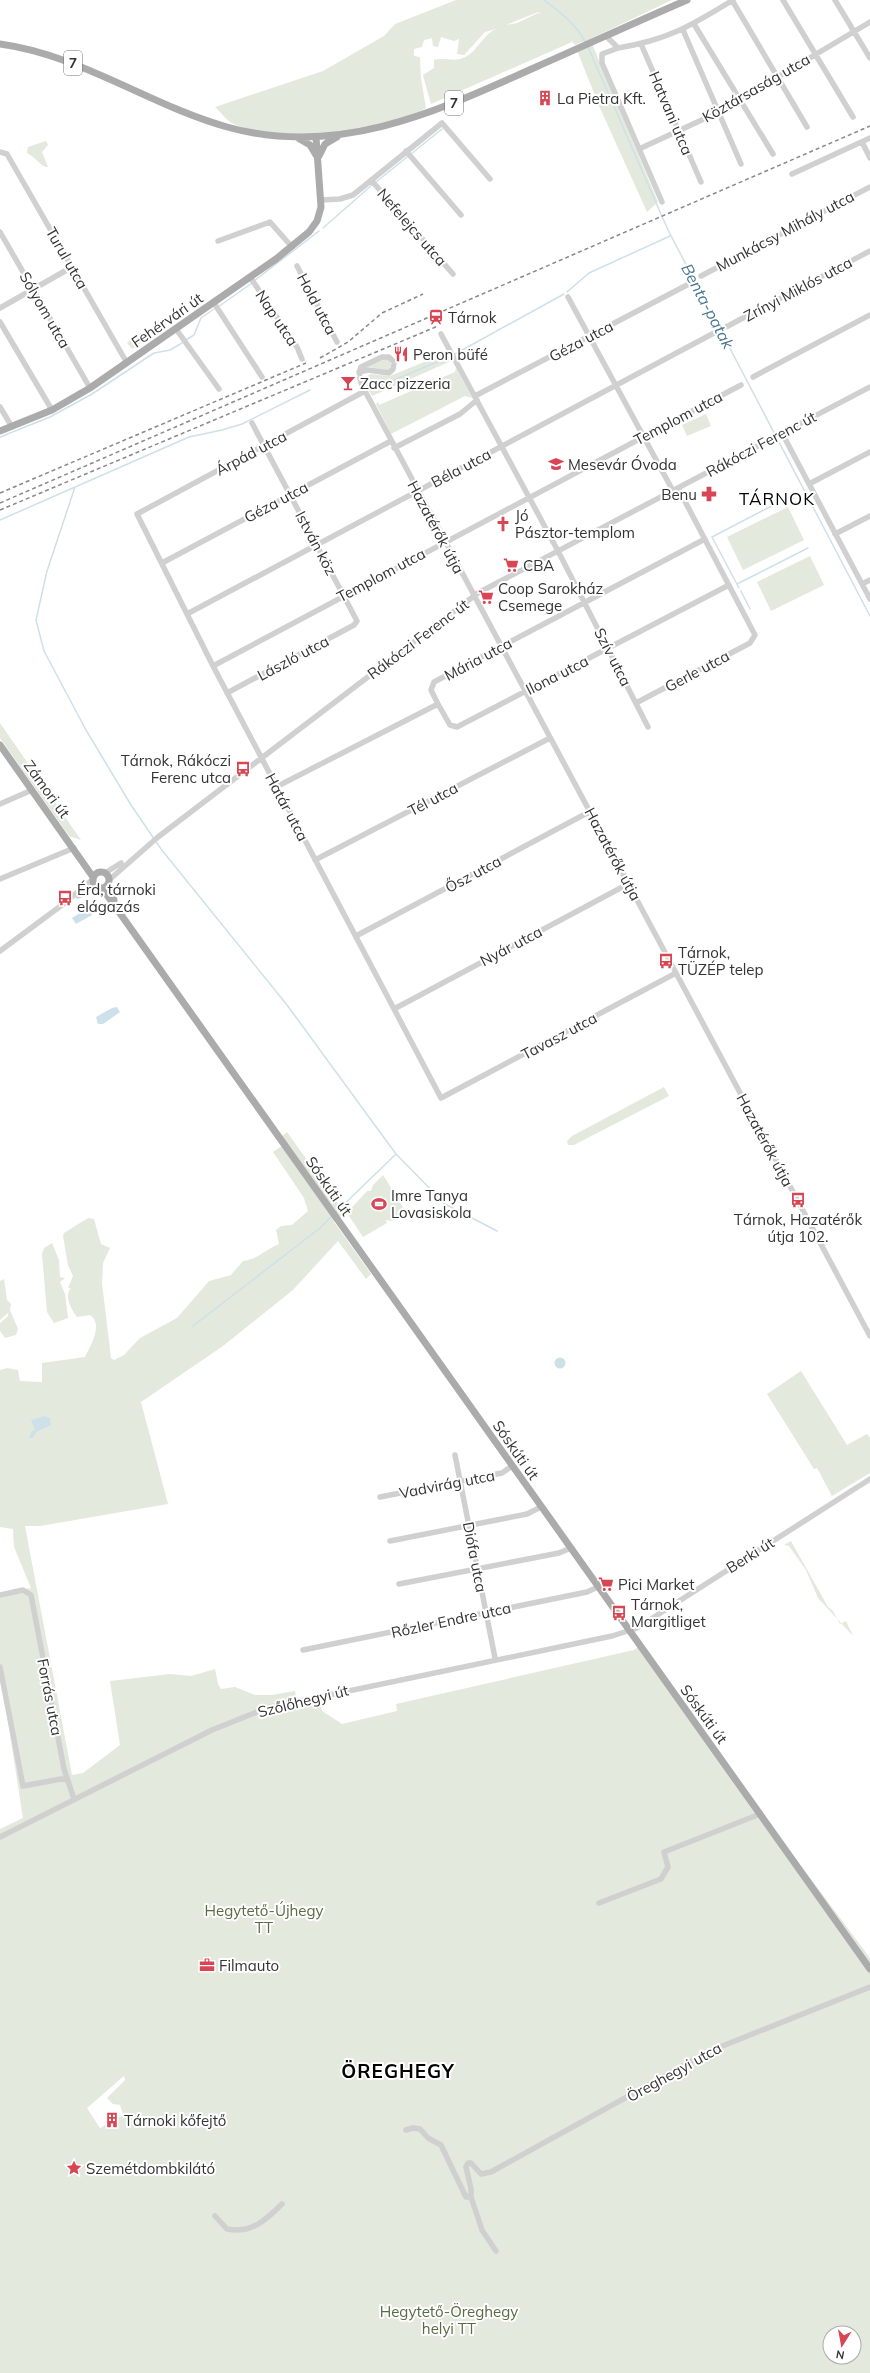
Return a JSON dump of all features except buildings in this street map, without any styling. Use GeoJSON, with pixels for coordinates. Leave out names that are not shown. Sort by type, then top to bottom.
{"type":"FeatureCollection","features":[{"type":"Feature","properties":{"kind":"main road","name":"7"},"geometry":{"type":"LineString","coordinates":[[0,44],[33,51],[77,65],[141,94],[226,126],[258,134],[296,137],[339,136],[373,130],[426,114],[687,0]]}},
{"type":"Feature","properties":{"kind":"main road"},"geometry":{"type":"LineString","coordinates":[[318,158],[325,144],[339,136]]}},
{"type":"Feature","properties":{"kind":"main road"},"geometry":{"type":"LineString","coordinates":[[296,137],[310,145],[318,158]]}},
{"type":"Feature","properties":{"kind":"main road","name":"Fehérvári út"},"geometry":{"type":"LineString","coordinates":[[0,431],[52,410],[90,388],[214,303],[292,247],[313,228],[319,217],[321,200],[316,137]]}},
{"type":"Feature","properties":{"kind":"main road","name":"Zámori út"},"geometry":{"type":"LineString","coordinates":[[0,744],[74,848],[93,878],[97,888]]}},
{"type":"Feature","properties":{"kind":"main road","name":"Zámori út"},"geometry":{"type":"LineString","coordinates":[[74,848],[102,872],[109,882]]}},
{"type":"Feature","properties":{"kind":"main road"},"geometry":{"type":"LineString","coordinates":[[93,878],[102,872]]}},
{"type":"Feature","properties":{"kind":"main road"},"geometry":{"type":"LineString","coordinates":[[97,888],[105,888],[109,882]]}},
{"type":"Feature","properties":{"kind":"main road","name":"Sóskúti út"},"geometry":{"type":"LineString","coordinates":[[109,882],[110,893],[142,945]]}},
{"type":"Feature","properties":{"kind":"main road","name":"Sóskúti út"},"geometry":{"type":"LineString","coordinates":[[97,888],[107,895],[870,1970]]}},
{"type":"Feature","properties":{"kind":"street"},"geometry":{"type":"LineString","coordinates":[[662,202],[602,63],[602,54],[618,48],[641,44],[683,30],[732,0],[807,127]]}},
{"type":"Feature","properties":{"kind":"street"},"geometry":{"type":"LineString","coordinates":[[782,0],[852,117]]}},
{"type":"Feature","properties":{"kind":"street"},"geometry":{"type":"LineString","coordinates":[[835,0],[870,58]]}},
{"type":"Feature","properties":{"kind":"street","name":"Köztársaság utca"},"geometry":{"type":"LineString","coordinates":[[639,149],[719,112],[870,22]]}},
{"type":"Feature","properties":{"kind":"street"},"geometry":{"type":"LineString","coordinates":[[694,24],[772,154]]}},
{"type":"Feature","properties":{"kind":"street"},"geometry":{"type":"LineString","coordinates":[[683,30],[742,164]]}},
{"type":"Feature","properties":{"kind":"street"},"geometry":{"type":"LineString","coordinates":[[606,36],[618,48]]}},
{"type":"Feature","properties":{"kind":"street","name":"Hatvani utca"},"geometry":{"type":"LineString","coordinates":[[641,44],[701,182]]}},
{"type":"Feature","properties":{"kind":"street"},"geometry":{"type":"LineString","coordinates":[[321,200],[346,198],[442,124],[490,179]]}},
{"type":"Feature","properties":{"kind":"street"},"geometry":{"type":"LineString","coordinates":[[792,174],[870,138]]}},
{"type":"Feature","properties":{"kind":"street"},"geometry":{"type":"LineString","coordinates":[[862,142],[870,158]]}},
{"type":"Feature","properties":{"kind":"street"},"geometry":{"type":"LineString","coordinates":[[406,151],[461,215]]}},
{"type":"Feature","properties":{"kind":"street","name":"Turul utca"},"geometry":{"type":"LineString","coordinates":[[0,152],[7,154],[128,363]]}},
{"type":"Feature","properties":{"kind":"street","name":"Nefelejcs utca"},"geometry":{"type":"LineString","coordinates":[[371,180],[453,274]]}},
{"type":"Feature","properties":{"kind":"street","name":"Munkácsy Mihály utca"},"geometry":{"type":"LineString","coordinates":[[701,276],[870,187]]}},
{"type":"Feature","properties":{"kind":"street"},"geometry":{"type":"LineString","coordinates":[[218,241],[266,223],[272,223],[292,247]]}},
{"type":"Feature","properties":{"kind":"street","name":"Sólyom utca"},"geometry":{"type":"LineString","coordinates":[[0,232],[90,388]]}},
{"type":"Feature","properties":{"kind":"street","name":"Zrínyi Miklós utca"},"geometry":{"type":"LineString","coordinates":[[726,327],[870,251]]}},
{"type":"Feature","properties":{"kind":"street","name":"Hold utca"},"geometry":{"type":"LineString","coordinates":[[297,266],[337,342]]}},
{"type":"Feature","properties":{"kind":"street"},"geometry":{"type":"LineString","coordinates":[[0,308],[72,267]]}},
{"type":"Feature","properties":{"kind":"street","name":"Nap utca"},"geometry":{"type":"LineString","coordinates":[[250,277],[297,347],[302,359]]}},
{"type":"Feature","properties":{"kind":"street","name":"Géza utca"},"geometry":{"type":"LineString","coordinates":[[394,448],[460,414],[476,398],[687,285]]}},
{"type":"Feature","properties":{"kind":"street"},"geometry":{"type":"LineString","coordinates":[[568,297],[643,436],[705,539],[729,586]]}},
{"type":"Feature","properties":{"kind":"street"},"geometry":{"type":"LineString","coordinates":[[214,303],[262,377]]}},
{"type":"Feature","properties":{"kind":"street"},"geometry":{"type":"LineString","coordinates":[[753,377],[870,315]]}},
{"type":"Feature","properties":{"kind":"street"},"geometry":{"type":"LineString","coordinates":[[0,322],[52,410]]}},
{"type":"Feature","properties":{"kind":"street"},"geometry":{"type":"LineString","coordinates":[[176,329],[219,389]]}},
{"type":"Feature","properties":{"kind":"street","name":"Béla utca"},"geometry":{"type":"LineString","coordinates":[[187,614],[714,333]]}},
{"type":"Feature","properties":{"kind":"street","name":"Szív utca"},"geometry":{"type":"LineString","coordinates":[[441,334],[558,551],[609,648],[648,727]]}},
{"type":"Feature","properties":{"kind":"street"},"geometry":{"type":"LineString","coordinates":[[384,356],[389,357],[394,362],[393,369],[389,373],[368,370],[359,372],[361,367],[384,356]]}},
{"type":"Feature","properties":{"kind":"street","name":"Hazatérők útja"},"geometry":{"type":"LineString","coordinates":[[359,372],[359,379],[394,448],[870,1336]]}},
{"type":"Feature","properties":{"kind":"street","name":"Templom utca"},"geometry":{"type":"LineString","coordinates":[[213,666],[444,541],[741,385]]}},
{"type":"Feature","properties":{"kind":"street","name":"Rákóczi Ferenc út"},"geometry":{"type":"LineString","coordinates":[[138,853],[474,596],[870,387]]}},
{"type":"Feature","properties":{"kind":"street","name":"Árpád utca"},"geometry":{"type":"LineString","coordinates":[[137,514],[365,391]]}},
{"type":"Feature","properties":{"kind":"street"},"geometry":{"type":"LineString","coordinates":[[0,407],[12,427]]}},
{"type":"Feature","properties":{"kind":"street","name":"István köz"},"geometry":{"type":"LineString","coordinates":[[252,423],[345,595],[357,621]]}},
{"type":"Feature","properties":{"kind":"street"},"geometry":{"type":"LineString","coordinates":[[782,433],[870,599]]}},
{"type":"Feature","properties":{"kind":"street","name":"Géza utca"},"geometry":{"type":"LineString","coordinates":[[162,563],[391,441]]}},
{"type":"Feature","properties":{"kind":"street"},"geometry":{"type":"LineString","coordinates":[[809,484],[870,452]]}},
{"type":"Feature","properties":{"kind":"street","name":"Határ utca"},"geometry":{"type":"LineString","coordinates":[[137,514],[213,666],[276,787],[442,1098]]}},
{"type":"Feature","properties":{"kind":"street"},"geometry":{"type":"LineString","coordinates":[[836,534],[870,516]]}},
{"type":"Feature","properties":{"kind":"street","name":"Mária utca"},"geometry":{"type":"LineString","coordinates":[[438,704],[431,690],[434,682],[705,539]]}},
{"type":"Feature","properties":{"kind":"street"},"geometry":{"type":"LineString","coordinates":[[862,584],[870,580]]}},
{"type":"Feature","properties":{"kind":"street","name":"Gerle utca"},"geometry":{"type":"LineString","coordinates":[[636,704],[750,643],[755,635],[729,586]]}},
{"type":"Feature","properties":{"kind":"street","name":"Ilona utca"},"geometry":{"type":"LineString","coordinates":[[438,704],[450,725],[454,728],[729,586]]}},
{"type":"Feature","properties":{"kind":"street","name":"László utca"},"geometry":{"type":"LineString","coordinates":[[227,693],[354,625],[357,621]]}},
{"type":"Feature","properties":{"kind":"street"},"geometry":{"type":"LineString","coordinates":[[276,787],[438,704]]}},
{"type":"Feature","properties":{"kind":"street","name":"Tél utca"},"geometry":{"type":"LineString","coordinates":[[315,860],[550,738]]}},
{"type":"Feature","properties":{"kind":"street"},"geometry":{"type":"LineString","coordinates":[[0,804],[32,790]]}},
{"type":"Feature","properties":{"kind":"street","name":"Ősz utca"},"geometry":{"type":"LineString","coordinates":[[356,936],[589,812]]}},
{"type":"Feature","properties":{"kind":"street"},"geometry":{"type":"LineString","coordinates":[[0,879],[74,848]]}},
{"type":"Feature","properties":{"kind":"street"},"geometry":{"type":"LineString","coordinates":[[102,872],[138,853]]}},
{"type":"Feature","properties":{"kind":"street"},"geometry":{"type":"LineString","coordinates":[[109,882],[138,853]]}},
{"type":"Feature","properties":{"kind":"street"},"geometry":{"type":"LineString","coordinates":[[0,951],[62,905],[93,878]]}},
{"type":"Feature","properties":{"kind":"street","name":"Nyár utca"},"geometry":{"type":"LineString","coordinates":[[394,1009],[628,884]]}},
{"type":"Feature","properties":{"kind":"street"},"geometry":{"type":"LineString","coordinates":[[62,905],[97,888]]}},
{"type":"Feature","properties":{"kind":"street","name":"Tavasz utca"},"geometry":{"type":"LineString","coordinates":[[442,1098],[676,973]]}},
{"type":"Feature","properties":{"kind":"street","name":"Diófa utca"},"geometry":{"type":"LineString","coordinates":[[455,1455],[495,1658]]}},
{"type":"Feature","properties":{"kind":"street","name":"Vadvirág utca"},"geometry":{"type":"LineString","coordinates":[[380,1497],[502,1473],[512,1466]]}},
{"type":"Feature","properties":{"kind":"street","name":"Berki út"},"geometry":{"type":"LineString","coordinates":[[629,1631],[650,1620],[870,1479]]}},
{"type":"Feature","properties":{"kind":"street"},"geometry":{"type":"LineString","coordinates":[[390,1541],[535,1512],[541,1508]]}},
{"type":"Feature","properties":{"kind":"street"},"geometry":{"type":"LineString","coordinates":[[399,1584],[559,1553],[571,1548]]}},
{"type":"Feature","properties":{"kind":"street","name":"Rőzler Endre utca"},"geometry":{"type":"LineString","coordinates":[[303,1650],[587,1592],[598,1587]]}},
{"type":"Feature","properties":{"kind":"street","name":"Forrás utca"},"geometry":{"type":"LineString","coordinates":[[0,1595],[24,1590],[30,1593],[67,1780],[74,1800]]}},
{"type":"Feature","properties":{"kind":"street","name":"Szőlőhegyi út"},"geometry":{"type":"LineString","coordinates":[[0,1837],[212,1730],[267,1708],[495,1658],[629,1631]]}},
{"type":"Feature","properties":{"kind":"street"},"geometry":{"type":"LineString","coordinates":[[0,1667],[23,1786],[61,1779],[67,1780]]}},
{"type":"Feature","properties":{"kind":"street"},"geometry":{"type":"LineString","coordinates":[[599,1902],[661,1879],[668,1867],[664,1852],[760,1814]]}},
{"type":"Feature","properties":{"kind":"street","name":"Öreghegyi utca"},"geometry":{"type":"LineString","coordinates":[[471,2197],[471,2189],[466,2167],[470,2162],[478,2173],[485,2174],[496,2170],[710,2051],[870,1987]]}},
{"type":"Feature","properties":{"kind":"street"},"geometry":{"type":"LineString","coordinates":[[406,2130],[413,2128],[420,2129],[428,2138],[441,2145],[466,2197],[471,2197],[482,2230],[496,2251]]}},
{"type":"Feature","properties":{"kind":"street"},"geometry":{"type":"LineString","coordinates":[[215,2216],[226,2229],[243,2230],[262,2223],[282,2204]]}},
{"type":"Feature","properties":{"kind":"green space"},"geometry":{"type":"Polygon","coordinates":[[[456,0],[672,0],[590,39],[658,202],[647,212],[600,108],[576,48],[588,40],[575,45],[571,40],[572,42],[431,104],[423,75],[434,68],[434,60],[456,60],[468,56],[487,35],[496,29],[485,32],[464,55],[457,54],[459,39],[454,41],[441,37],[438,47],[433,46],[432,38],[424,40],[422,47],[414,49],[414,56],[420,57],[421,79],[426,108],[408,117],[385,124],[360,129],[333,133],[306,134],[256,130],[233,124],[227,120],[215,107],[323,71],[384,36],[395,24],[456,0]],[[538,12],[506,25],[517,23],[538,13],[542,14],[538,12]]]}},
{"type":"Feature","properties":{"kind":"green space"},"geometry":{"type":"Polygon","coordinates":[[[46,141],[48,145],[42,152],[48,167],[43,166],[33,156],[27,153],[28,147],[46,141]]]}},
{"type":"Feature","properties":{"kind":"green space"},"geometry":{"type":"Polygon","coordinates":[[[140,334],[145,340],[132,349],[127,343],[140,334]]]}},
{"type":"Feature","properties":{"kind":"green space"},"geometry":{"type":"Polygon","coordinates":[[[447,349],[451,361],[372,396],[365,384],[364,379],[370,374],[390,376],[436,357],[435,355],[447,349]]]}},
{"type":"Feature","properties":{"kind":"green space"},"geometry":{"type":"Polygon","coordinates":[[[383,358],[389,359],[391,363],[390,369],[387,371],[366,366],[383,358]]]}},
{"type":"Feature","properties":{"kind":"green space"},"geometry":{"type":"Polygon","coordinates":[[[456,368],[472,398],[465,396],[391,434],[376,404],[378,402],[379,405],[455,372],[456,368]]]}},
{"type":"Feature","properties":{"kind":"green space"},"geometry":{"type":"Polygon","coordinates":[[[706,414],[711,426],[687,436],[682,425],[706,414]]]}},
{"type":"Feature","properties":{"kind":"green space"},"geometry":{"type":"Polygon","coordinates":[[[788,507],[804,540],[743,570],[727,537],[788,507]]]}},
{"type":"Feature","properties":{"kind":"green space"},"geometry":{"type":"Polygon","coordinates":[[[810,556],[824,585],[771,611],[757,582],[810,556]]]}},
{"type":"Feature","properties":{"kind":"green space"},"geometry":{"type":"Polygon","coordinates":[[[0,723],[81,840],[69,836],[0,738],[0,723]]]}},
{"type":"Feature","properties":{"kind":"green space"},"geometry":{"type":"Polygon","coordinates":[[[664,1087],[669,1096],[574,1145],[568,1145],[567,1141],[572,1136],[664,1087]]]}},
{"type":"Feature","properties":{"kind":"green space"},"geometry":{"type":"Polygon","coordinates":[[[287,1132],[345,1213],[334,1222],[371,1274],[366,1279],[338,1241],[293,1290],[223,1346],[141,1402],[168,1504],[40,1526],[25,1526],[72,1775],[83,1773],[120,1745],[110,1681],[170,1674],[191,1676],[215,1669],[218,1684],[221,1689],[235,1687],[255,1695],[272,1695],[295,1691],[297,1702],[319,1697],[322,1711],[342,1724],[397,1711],[396,1704],[634,1650],[641,1645],[766,1819],[870,1958],[870,2373],[0,2373],[0,1829],[23,1818],[0,1671],[0,1594],[31,1588],[14,1547],[13,1529],[0,1527],[0,1370],[7,1368],[18,1370],[20,1381],[42,1382],[42,1363],[85,1357],[95,1336],[96,1324],[90,1315],[77,1317],[69,1302],[68,1295],[71,1288],[68,1288],[73,1276],[68,1265],[63,1236],[64,1233],[88,1218],[94,1219],[101,1244],[110,1248],[103,1263],[102,1283],[111,1358],[114,1360],[124,1355],[140,1338],[177,1318],[209,1281],[231,1275],[243,1261],[253,1259],[279,1244],[276,1230],[281,1226],[292,1225],[308,1211],[304,1198],[273,1152],[286,1143],[282,1136],[287,1132]],[[124,2076],[87,2108],[100,2128],[123,2115],[120,2105],[113,2104],[107,2098],[125,2080],[124,2076]]]}},
{"type":"Feature","properties":{"kind":"green space","name":"Imre Tanya Lovasiskola"},"geometry":{"type":"Polygon","coordinates":[[[383,1175],[403,1209],[397,1212],[399,1217],[391,1221],[386,1220],[387,1223],[363,1237],[347,1213],[367,1191],[371,1191],[373,1185],[383,1175]]]}},
{"type":"Feature","properties":{"kind":"green space"},"geometry":{"type":"Polygon","coordinates":[[[52,1243],[59,1260],[60,1277],[65,1278],[60,1282],[65,1294],[68,1318],[54,1323],[47,1312],[42,1254],[44,1248],[52,1243]]]}},
{"type":"Feature","properties":{"kind":"green space"},"geometry":{"type":"Polygon","coordinates":[[[4,1279],[7,1300],[11,1304],[10,1310],[18,1329],[16,1335],[5,1338],[0,1331],[0,1323],[8,1316],[8,1313],[0,1320],[0,1281],[4,1279]]]}},
{"type":"Feature","properties":{"kind":"green space"},"geometry":{"type":"Polygon","coordinates":[[[801,1371],[847,1445],[867,1434],[870,1438],[870,1473],[832,1496],[817,1468],[814,1469],[767,1394],[801,1371]]]}},
{"type":"Feature","properties":{"kind":"green space"},"geometry":{"type":"Polygon","coordinates":[[[791,1541],[828,1607],[833,1611],[837,1619],[818,1598],[806,1570],[789,1546],[784,1545],[791,1541]]]}},
{"type":"Feature","properties":{"kind":"green space"},"geometry":{"type":"Polygon","coordinates":[[[846,1621],[853,1636],[841,1623],[846,1621]]]}},
{"type":"Feature","properties":{"kind":"shaded area"},"geometry":{"type":"Polygon","coordinates":[[[88,908],[92,915],[76,924],[72,918],[88,908]]]}},
{"type":"Feature","properties":{"kind":"shaded area"},"geometry":{"type":"Polygon","coordinates":[[[117,1007],[120,1012],[103,1024],[98,1024],[96,1017],[112,1008],[117,1007]]]}},
{"type":"Feature","properties":{"kind":"shaded area"},"geometry":{"type":"Polygon","coordinates":[[[558,1358],[562,1358],[564,1359],[564,1367],[558,1368],[555,1365],[555,1361],[558,1358]]]}},
{"type":"Feature","properties":{"kind":"shaded area"},"geometry":{"type":"Polygon","coordinates":[[[45,1416],[50,1418],[51,1425],[36,1432],[33,1438],[29,1438],[32,1431],[35,1430],[31,1420],[45,1416]]]}},
{"type":"Feature","properties":{"kind":"waterway","name":"Benta-patak"},"geometry":{"type":"LineString","coordinates":[[544,0],[577,29],[585,42]]}},
{"type":"Feature","properties":{"kind":"waterway","name":"Benta-patak"},"geometry":{"type":"LineString","coordinates":[[588,47],[668,230],[870,616]]}},
{"type":"Feature","properties":{"kind":"waterway"},"geometry":{"type":"LineString","coordinates":[[411,154],[442,129]]}},
{"type":"Feature","properties":{"kind":"waterway"},"geometry":{"type":"LineString","coordinates":[[376,182],[407,157]]}},
{"type":"Feature","properties":{"kind":"waterway"},"geometry":{"type":"LineString","coordinates":[[323,228],[372,185]]}},
{"type":"Feature","properties":{"kind":"waterway"},"geometry":{"type":"LineString","coordinates":[[254,281],[319,231]]}},
{"type":"Feature","properties":{"kind":"waterway"},"geometry":{"type":"LineString","coordinates":[[567,292],[589,273],[670,236]]}},
{"type":"Feature","properties":{"kind":"waterway"},"geometry":{"type":"LineString","coordinates":[[218,307],[252,283]]}},
{"type":"Feature","properties":{"kind":"waterway"},"geometry":{"type":"LineString","coordinates":[[455,354],[564,294]]}},
{"type":"Feature","properties":{"kind":"waterway"},"geometry":{"type":"LineString","coordinates":[[186,340],[194,335],[201,318],[214,309]]}},
{"type":"Feature","properties":{"kind":"waterway"},"geometry":{"type":"LineString","coordinates":[[0,437],[50,417],[92,394],[154,353],[170,350],[182,343]]}},
{"type":"Feature","properties":{"kind":"waterway"},"geometry":{"type":"LineString","coordinates":[[372,380],[389,382],[449,357]]}},
{"type":"Feature","properties":{"kind":"waterway"},"geometry":{"type":"LineString","coordinates":[[0,520],[189,437],[242,424],[310,390]]}},
{"type":"Feature","properties":{"kind":"waterway"},"geometry":{"type":"LineString","coordinates":[[75,487],[47,571],[36,620],[44,651],[86,730],[131,805],[161,849],[287,1005],[396,1154],[445,1204],[497,1231]]}},
{"type":"Feature","properties":{"kind":"waterway"},"geometry":{"type":"LineString","coordinates":[[739,588],[712,537],[787,498]]}},
{"type":"Feature","properties":{"kind":"waterway"},"geometry":{"type":"LineString","coordinates":[[737,584],[808,548]]}},
{"type":"Feature","properties":{"kind":"waterway"},"geometry":{"type":"LineString","coordinates":[[741,591],[750,609]]}},
{"type":"Feature","properties":{"kind":"waterway"},"geometry":{"type":"LineString","coordinates":[[336,1212],[395,1155]]}},
{"type":"Feature","properties":{"kind":"waterway"},"geometry":{"type":"LineString","coordinates":[[193,1326],[320,1228],[332,1216]]}},
{"type":"Feature","properties":{"kind":"railway"},"geometry":{"type":"LineString","coordinates":[[0,503],[870,126]]}},
{"type":"Feature","properties":{"kind":"railway"},"geometry":{"type":"LineString","coordinates":[[320,358],[348,342],[382,313],[423,294]]}},
{"type":"Feature","properties":{"kind":"railway"},"geometry":{"type":"LineString","coordinates":[[0,510],[438,326]]}},
{"type":"Feature","properties":{"kind":"railway"},"geometry":{"type":"LineString","coordinates":[[0,493],[306,363]]}},
{"type":"Feature","properties":{"kind":"place","name":"La Pietra Kft."},"geometry":{"type":"Point","coordinates":[545,98]}},
{"type":"Feature","properties":{"kind":"place","name":"Tárnok"},"geometry":{"type":"Point","coordinates":[436,317]}},
{"type":"Feature","properties":{"kind":"place","name":"Peron büfé"},"geometry":{"type":"Point","coordinates":[401,354]}},
{"type":"Feature","properties":{"kind":"place","name":"Zacc pizzeria"},"geometry":{"type":"Point","coordinates":[348,383]}},
{"type":"Feature","properties":{"kind":"place","name":"Mesevár Óvoda"},"geometry":{"type":"Point","coordinates":[556,464]}},
{"type":"Feature","properties":{"kind":"place","name":"Benu"},"geometry":{"type":"Point","coordinates":[709,494]}},
{"type":"Feature","properties":{"kind":"place","name":"Jó Pásztor-templom"},"geometry":{"type":"Point","coordinates":[503,524]}},
{"type":"Feature","properties":{"kind":"place","name":"CBA"},"geometry":{"type":"Point","coordinates":[511,565]}},
{"type":"Feature","properties":{"kind":"place","name":"Coop Sarokház Csemege"},"geometry":{"type":"Point","coordinates":[486,597]}},
{"type":"Feature","properties":{"kind":"place","name":"Tárnok, Rákóczi Ferenc utca"},"geometry":{"type":"Point","coordinates":[243,769]}},
{"type":"Feature","properties":{"kind":"place","name":"Érd, tárnoki elágazás"},"geometry":{"type":"Point","coordinates":[65,898]}},
{"type":"Feature","properties":{"kind":"place","name":"Tárnok, TÜZÉP telep"},"geometry":{"type":"Point","coordinates":[666,961]}},
{"type":"Feature","properties":{"kind":"place","name":"Tárnok, Hazatérők útja 102."},"geometry":{"type":"Point","coordinates":[798,1200]}},
{"type":"Feature","properties":{"kind":"place","name":"Imre Tanya Lovasiskola"},"geometry":{"type":"Point","coordinates":[379,1204]}},
{"type":"Feature","properties":{"kind":"place","name":"Pici Market"},"geometry":{"type":"Point","coordinates":[606,1584]}},
{"type":"Feature","properties":{"kind":"place","name":"Tárnok, Margitliget"},"geometry":{"type":"Point","coordinates":[619,1613]}},
{"type":"Feature","properties":{"kind":"place","name":"Filmauto"},"geometry":{"type":"Point","coordinates":[207,1965]}},
{"type":"Feature","properties":{"kind":"place","name":"Tárnoki kőfejtő"},"geometry":{"type":"Point","coordinates":[112,2120]}},
{"type":"Feature","properties":{"kind":"place","name":"Szemétdombkilátó"},"geometry":{"type":"Point","coordinates":[74,2168]}},
{"type":"Feature","properties":{"kind":"district","name":"TÁRNOK"},"geometry":{"type":"Point","coordinates":[777,498]}},
{"type":"Feature","properties":{"kind":"district","name":"ÖREGHEGY"},"geometry":{"type":"Point","coordinates":[398,2071]}},
{"type":"Feature","properties":{"kind":"park label","name":"Hegytető-Újhegy TT"},"geometry":{"type":"Point","coordinates":[264,1918]}},
{"type":"Feature","properties":{"kind":"park label","name":"Hegytető-Öreghegy helyi TT"},"geometry":{"type":"Point","coordinates":[449,2320]}}]}
